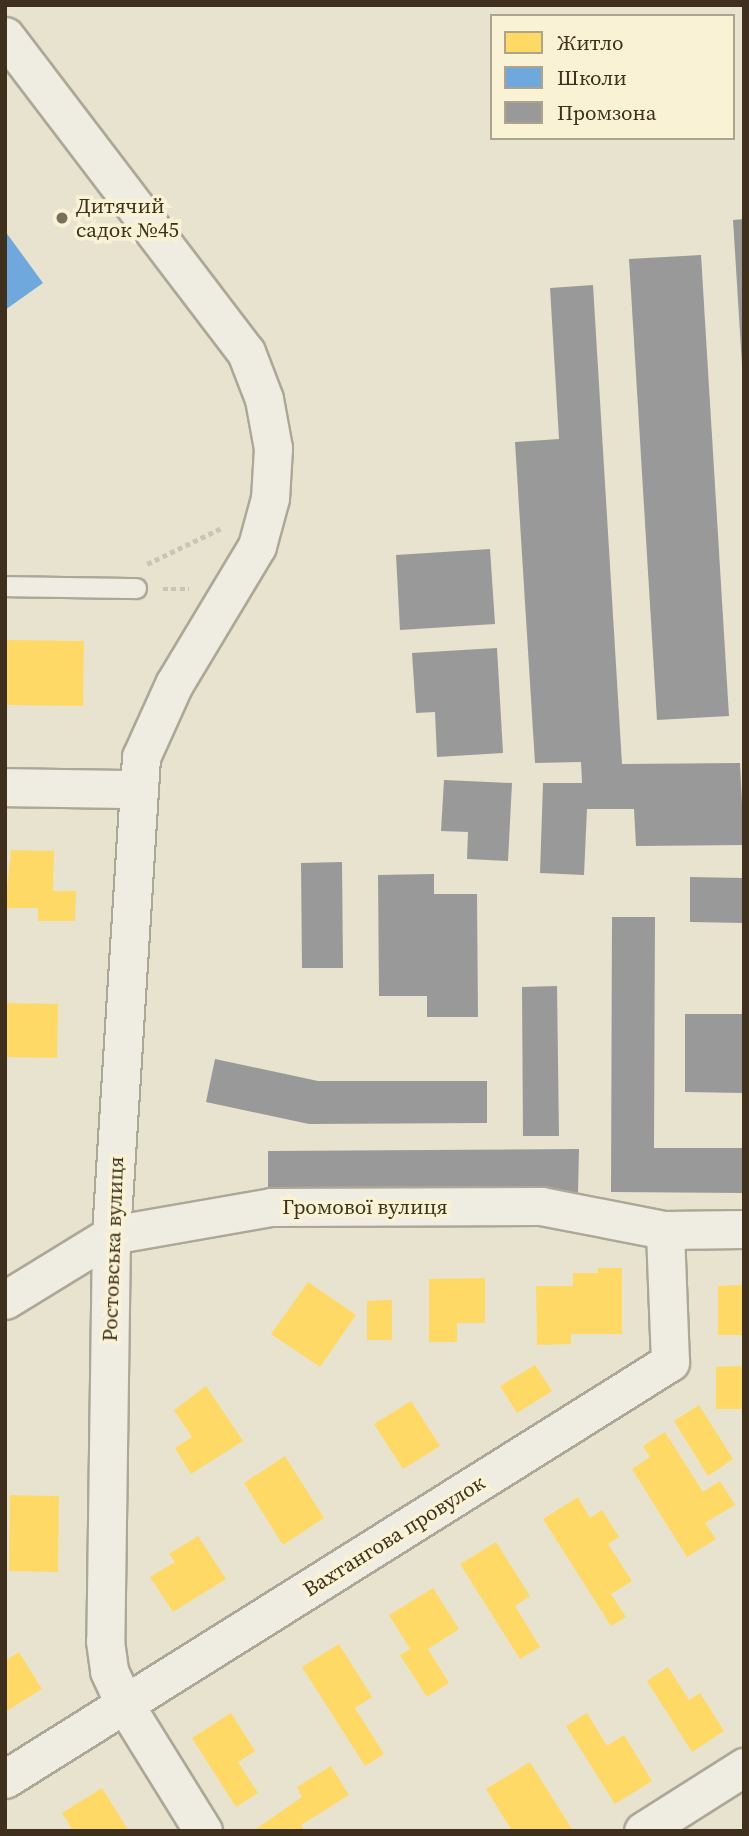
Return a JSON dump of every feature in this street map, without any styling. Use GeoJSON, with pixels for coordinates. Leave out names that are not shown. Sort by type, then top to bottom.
{"type":"FeatureCollection","features":[{"type":"Feature","properties":{"kind":"street","name":"Ростовська вулиця"},"geometry":{"type":"LineString","coordinates":[[5,36],[246,352],[264,399],[273,448],[270,498],[257,546],[234,590],[155,720],[141,757],[111,1235],[105,1641],[109,1671],[125,1705],[203,1831]]}},
{"type":"Feature","properties":{"kind":"street"},"geometry":{"type":"LineString","coordinates":[[5,787],[139,789]]}},
{"type":"Feature","properties":{"kind":"street","name":"Громової вулиця"},"geometry":{"type":"LineString","coordinates":[[5,1300],[111,1235],[271,1207],[541,1206],[665,1230],[744,1229]]}},
{"type":"Feature","properties":{"kind":"street","name":"Вахтангова провулок"},"geometry":{"type":"LineString","coordinates":[[5,1779],[670,1362],[665,1230]]}},
{"type":"Feature","properties":{"kind":"street"},"geometry":{"type":"LineString","coordinates":[[643,1831],[744,1767]]}},
{"type":"Feature","properties":{"kind":"lane"},"geometry":{"type":"LineString","coordinates":[[5,586],[136,579]]}},
{"type":"Feature","properties":{"kind":"path"},"geometry":{"type":"LineString","coordinates":[[136,579],[226,526]]}},
{"type":"Feature","properties":{"kind":"path"},"geometry":{"type":"LineString","coordinates":[[136,579],[234,590]]}},
{"type":"Feature","properties":{"kind":"building: Житло"},"geometry":{"type":"Polygon","coordinates":[[[5,640],[84,641],[83,706],[5,705],[5,640]]]}},
{"type":"Feature","properties":{"kind":"building: Житло"},"geometry":{"type":"Polygon","coordinates":[[[11,850],[54,851],[53,891],[76,891],[75,921],[38,921],[38,908],[5,908],[11,850]]]}},
{"type":"Feature","properties":{"kind":"building: Житло"},"geometry":{"type":"Polygon","coordinates":[[[5,1003],[58,1004],[57,1058],[5,1057],[5,1003]]]}},
{"type":"Feature","properties":{"kind":"building: Житло"},"geometry":{"type":"Polygon","coordinates":[[[598,1268],[622,1268],[622,1334],[571,1334],[571,1344],[537,1345],[536,1286],[573,1286],[573,1273],[598,1273],[598,1268]]]}},
{"type":"Feature","properties":{"kind":"building: Житло"},"geometry":{"type":"Polygon","coordinates":[[[485,1278],[485,1323],[457,1323],[457,1342],[429,1342],[429,1279],[485,1278]]]}},
{"type":"Feature","properties":{"kind":"building: Житло"},"geometry":{"type":"Polygon","coordinates":[[[308,1282],[356,1315],[320,1367],[271,1334],[308,1282]]]}},
{"type":"Feature","properties":{"kind":"building: Житло"},"geometry":{"type":"Polygon","coordinates":[[[744,1285],[744,1335],[718,1335],[718,1286],[744,1285]]]}},
{"type":"Feature","properties":{"kind":"building: Житло"},"geometry":{"type":"Polygon","coordinates":[[[392,1300],[392,1340],[367,1340],[367,1301],[392,1300]]]}},
{"type":"Feature","properties":{"kind":"building: Житло"},"geometry":{"type":"Polygon","coordinates":[[[535,1365],[552,1391],[517,1413],[500,1386],[535,1365]]]}},
{"type":"Feature","properties":{"kind":"building: Житло"},"geometry":{"type":"Polygon","coordinates":[[[744,1366],[744,1409],[716,1409],[716,1367],[744,1366]]]}},
{"type":"Feature","properties":{"kind":"building: Житло"},"geometry":{"type":"Polygon","coordinates":[[[206,1386],[243,1441],[191,1474],[175,1448],[192,1437],[174,1410],[206,1386]]]}},
{"type":"Feature","properties":{"kind":"building: Житло"},"geometry":{"type":"Polygon","coordinates":[[[411,1401],[440,1446],[403,1469],[374,1424],[411,1401]]]}},
{"type":"Feature","properties":{"kind":"building: Житло"},"geometry":{"type":"Polygon","coordinates":[[[699,1405],[733,1459],[708,1476],[674,1421],[699,1405]]]}},
{"type":"Feature","properties":{"kind":"building: Житло"},"geometry":{"type":"Polygon","coordinates":[[[665,1432],[703,1492],[720,1481],[735,1505],[705,1523],[716,1539],[687,1557],[632,1469],[650,1457],[643,1446],[665,1432]]]}},
{"type":"Feature","properties":{"kind":"building: Житло"},"geometry":{"type":"Polygon","coordinates":[[[285,1456],[324,1518],[283,1545],[244,1483],[285,1456]]]}},
{"type":"Feature","properties":{"kind":"building: Житло"},"geometry":{"type":"Polygon","coordinates":[[[10,1495],[59,1496],[58,1572],[9,1571],[10,1495]]]}},
{"type":"Feature","properties":{"kind":"building: Житло"},"geometry":{"type":"Polygon","coordinates":[[[578,1497],[590,1518],[602,1510],[619,1537],[608,1544],[632,1581],[611,1594],[626,1617],[611,1626],[543,1519],[578,1497]]]}},
{"type":"Feature","properties":{"kind":"building: Житло"},"geometry":{"type":"Polygon","coordinates":[[[198,1536],[226,1579],[173,1612],[150,1577],[175,1562],[169,1554],[198,1536]]]}},
{"type":"Feature","properties":{"kind":"building: Житло"},"geometry":{"type":"Polygon","coordinates":[[[496,1542],[530,1596],[515,1606],[540,1647],[520,1659],[460,1564],[496,1542]]]}},
{"type":"Feature","properties":{"kind":"building: Житло"},"geometry":{"type":"Polygon","coordinates":[[[433,1588],[459,1629],[428,1649],[449,1683],[427,1697],[400,1655],[410,1649],[389,1615],[433,1588]]]}},
{"type":"Feature","properties":{"kind":"building: Житло"},"geometry":{"type":"Polygon","coordinates":[[[339,1644],[372,1697],[355,1708],[384,1754],[365,1766],[302,1667],[339,1644]]]}},
{"type":"Feature","properties":{"kind":"building: Житло"},"geometry":{"type":"Polygon","coordinates":[[[19,1652],[42,1689],[5,1712],[5,1661],[19,1652]]]}},
{"type":"Feature","properties":{"kind":"building: Житло"},"geometry":{"type":"Polygon","coordinates":[[[668,1667],[689,1700],[700,1693],[724,1731],[692,1752],[647,1681],[668,1667]]]}},
{"type":"Feature","properties":{"kind":"building: Житло"},"geometry":{"type":"Polygon","coordinates":[[[231,1713],[255,1751],[238,1762],[258,1793],[236,1807],[192,1738],[231,1713]]]}},
{"type":"Feature","properties":{"kind":"building: Житло"},"geometry":{"type":"Polygon","coordinates":[[[587,1713],[607,1746],[624,1735],[652,1781],[615,1804],[566,1726],[587,1713]]]}},
{"type":"Feature","properties":{"kind":"building: Житло"},"geometry":{"type":"Polygon","coordinates":[[[530,1762],[573,1831],[512,1831],[486,1789],[530,1762]]]}},
{"type":"Feature","properties":{"kind":"building: Житло"},"geometry":{"type":"Polygon","coordinates":[[[331,1766],[349,1795],[301,1825],[305,1831],[253,1831],[302,1797],[297,1787],[331,1766]]]}},
{"type":"Feature","properties":{"kind":"building: Житло"},"geometry":{"type":"Polygon","coordinates":[[[102,1788],[129,1831],[73,1831],[62,1813],[102,1788]]]}},
{"type":"Feature","properties":{"kind":"building: Школи"},"geometry":{"type":"Polygon","coordinates":[[[5,231],[43,283],[5,310],[5,231]]]}},
{"type":"Feature","properties":{"kind":"building: Промзона"},"geometry":{"type":"Polygon","coordinates":[[[744,219],[744,365],[742,365],[733,220],[744,219]]]}},
{"type":"Feature","properties":{"kind":"building: Промзона"},"geometry":{"type":"Polygon","coordinates":[[[701,255],[729,716],[657,720],[629,259],[701,255]]]}},
{"type":"Feature","properties":{"kind":"building: Промзона"},"geometry":{"type":"Polygon","coordinates":[[[593,285],[622,764],[740,763],[744,845],[636,846],[634,809],[587,809],[584,875],[540,873],[543,783],[582,783],[581,762],[535,763],[515,442],[559,439],[550,288],[593,285]]]}},
{"type":"Feature","properties":{"kind":"building: Промзона"},"geometry":{"type":"Polygon","coordinates":[[[490,549],[495,624],[400,630],[396,555],[490,549]]]}},
{"type":"Feature","properties":{"kind":"building: Промзона"},"geometry":{"type":"Polygon","coordinates":[[[497,648],[503,753],[437,757],[435,712],[416,713],[412,653],[497,648]]]}},
{"type":"Feature","properties":{"kind":"building: Промзона"},"geometry":{"type":"Polygon","coordinates":[[[444,780],[512,783],[508,861],[467,859],[468,832],[441,831],[444,780]]]}},
{"type":"Feature","properties":{"kind":"building: Промзона"},"geometry":{"type":"Polygon","coordinates":[[[342,862],[343,968],[302,968],[301,863],[342,862]]]}},
{"type":"Feature","properties":{"kind":"building: Промзона"},"geometry":{"type":"Polygon","coordinates":[[[434,874],[434,894],[477,894],[478,1017],[427,1017],[427,996],[379,996],[378,875],[434,874]]]}},
{"type":"Feature","properties":{"kind":"building: Промзона"},"geometry":{"type":"Polygon","coordinates":[[[690,877],[744,878],[744,923],[690,922],[690,877]]]}},
{"type":"Feature","properties":{"kind":"building: Промзона"},"geometry":{"type":"Polygon","coordinates":[[[612,917],[655,917],[654,1148],[744,1148],[744,1193],[611,1192],[612,917]]]}},
{"type":"Feature","properties":{"kind":"building: Промзона"},"geometry":{"type":"Polygon","coordinates":[[[557,986],[559,1136],[523,1136],[522,987],[557,986]]]}},
{"type":"Feature","properties":{"kind":"building: Промзона"},"geometry":{"type":"Polygon","coordinates":[[[685,1014],[744,1014],[744,1093],[685,1092],[685,1014]]]}},
{"type":"Feature","properties":{"kind":"building: Промзона"},"geometry":{"type":"Polygon","coordinates":[[[215,1059],[318,1081],[487,1081],[487,1123],[309,1124],[206,1102],[215,1059]]]}},
{"type":"Feature","properties":{"kind":"building: Промзона"},"geometry":{"type":"Polygon","coordinates":[[[579,1149],[578,1192],[268,1194],[268,1151],[579,1149]]]}},
{"type":"Feature","properties":{"kind":"place","name":"Дитячий садок №45"},"geometry":{"type":"Point","coordinates":[62,218]}}]}
